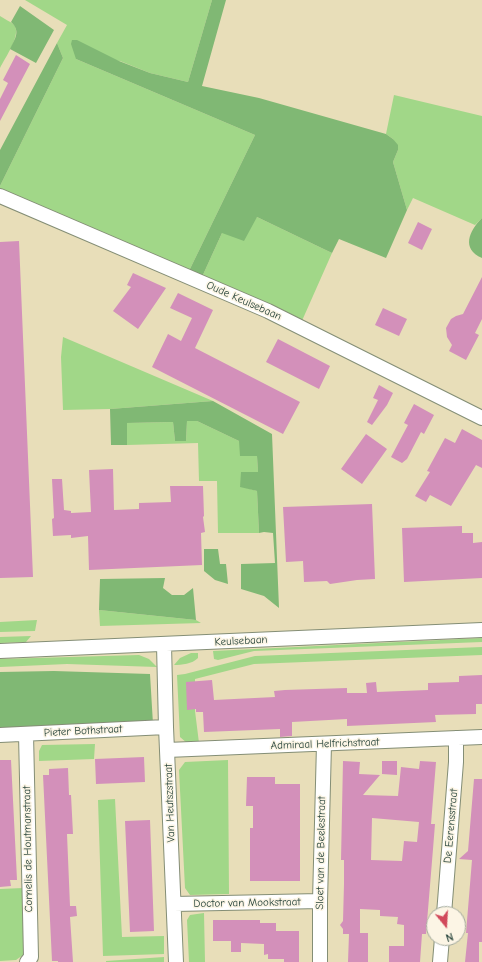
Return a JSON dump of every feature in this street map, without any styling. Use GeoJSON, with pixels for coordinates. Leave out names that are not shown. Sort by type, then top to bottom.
{"type":"FeatureCollection","features":[{"type":"Feature","properties":{"kind":"street","name":"Oude Keulsebaan"},"geometry":{"type":"LineString","coordinates":[[0,196],[268,311],[482,418]]}},
{"type":"Feature","properties":{"kind":"street","name":"Keulsebaan"},"geometry":{"type":"LineString","coordinates":[[0,651],[482,630]]}},
{"type":"Feature","properties":{"kind":"street","name":"Van Heutszstraat"},"geometry":{"type":"LineString","coordinates":[[164,645],[176,962]]}},
{"type":"Feature","properties":{"kind":"street","name":"Pieter Bothstraat"},"geometry":{"type":"LineString","coordinates":[[0,736],[166,727]]}},
{"type":"Feature","properties":{"kind":"street","name":"Cornelis de Houtmanstraat"},"geometry":{"type":"LineString","coordinates":[[26,734],[31,957],[27,962]]}},
{"type":"Feature","properties":{"kind":"street","name":"Admiraal Helfrichstraat"},"geometry":{"type":"LineString","coordinates":[[167,750],[482,737]]}},
{"type":"Feature","properties":{"kind":"street","name":"De Eerensstraat"},"geometry":{"type":"LineString","coordinates":[[445,906],[456,762],[456,738]]}},
{"type":"Feature","properties":{"kind":"street","name":"Sloet van de Beelestraat"},"geometry":{"type":"LineString","coordinates":[[320,962],[324,744]]}},
{"type":"Feature","properties":{"kind":"street","name":"Doctor van Mookstraat"},"geometry":{"type":"LineString","coordinates":[[174,904],[320,901]]}},
{"type":"Feature","properties":{"kind":"street"},"geometry":{"type":"LineString","coordinates":[[440,962],[441,946]]}},
{"type":"Feature","properties":{"kind":"green space"},"geometry":{"type":"Polygon","coordinates":[[[25,0],[212,0],[188,82],[150,73],[120,61],[76,59],[255,135],[189,271],[0,192],[0,186],[63,58],[57,43],[67,25],[25,0]]]}},
{"type":"Feature","properties":{"kind":"green space"},"geometry":{"type":"Polygon","coordinates":[[[212,0],[226,0],[202,86],[259,98],[386,134],[398,145],[398,150],[393,162],[407,210],[386,258],[339,239],[332,253],[257,217],[244,241],[222,233],[202,277],[189,271],[255,135],[76,59],[71,44],[72,40],[77,40],[119,61],[150,73],[188,82],[212,0]]]}},
{"type":"Feature","properties":{"kind":"green space"},"geometry":{"type":"Polygon","coordinates":[[[20,6],[54,30],[36,63],[10,49],[16,35],[16,29],[11,22],[20,6]]]}},
{"type":"Feature","properties":{"kind":"green space"},"geometry":{"type":"Polygon","coordinates":[[[0,16],[14,25],[16,34],[12,46],[0,68],[0,16]]]}},
{"type":"Feature","properties":{"kind":"green space"},"geometry":{"type":"Polygon","coordinates":[[[57,43],[63,58],[0,186],[0,150],[57,43]]]}},
{"type":"Feature","properties":{"kind":"green space"},"geometry":{"type":"Polygon","coordinates":[[[394,95],[482,116],[482,218],[475,225],[413,198],[407,210],[393,162],[398,150],[393,139],[386,134],[394,95]]]}},
{"type":"Feature","properties":{"kind":"green space"},"geometry":{"type":"Polygon","coordinates":[[[257,217],[332,253],[301,323],[202,277],[222,233],[257,217]]]}},
{"type":"Feature","properties":{"kind":"green space"},"geometry":{"type":"Polygon","coordinates":[[[482,218],[482,258],[471,250],[469,240],[474,228],[482,218]]]}},
{"type":"Feature","properties":{"kind":"green space"},"geometry":{"type":"Polygon","coordinates":[[[63,337],[213,401],[110,409],[63,410],[61,357],[63,337]]]}},
{"type":"Feature","properties":{"kind":"green space"},"geometry":{"type":"Polygon","coordinates":[[[213,401],[272,434],[279,608],[264,596],[241,589],[241,564],[275,563],[273,533],[259,533],[257,491],[240,487],[241,472],[258,472],[257,456],[240,456],[239,441],[197,421],[187,421],[186,441],[175,441],[173,422],[127,423],[127,445],[111,445],[110,409],[213,401]]]}},
{"type":"Feature","properties":{"kind":"green space"},"geometry":{"type":"Polygon","coordinates":[[[187,421],[197,421],[239,441],[257,456],[258,472],[240,486],[257,491],[259,533],[218,533],[217,481],[199,481],[198,443],[127,445],[127,423],[173,422],[175,441],[186,441],[187,421]]]}},
{"type":"Feature","properties":{"kind":"green space"},"geometry":{"type":"Polygon","coordinates":[[[204,549],[218,549],[220,564],[226,564],[228,584],[215,580],[204,571],[204,549]]]}},
{"type":"Feature","properties":{"kind":"green space"},"geometry":{"type":"Polygon","coordinates":[[[165,578],[163,588],[172,595],[184,595],[193,588],[196,620],[99,610],[100,579],[165,578]]]}},
{"type":"Feature","properties":{"kind":"green space"},"geometry":{"type":"Polygon","coordinates":[[[99,610],[196,620],[201,623],[100,626],[99,610]]]}},
{"type":"Feature","properties":{"kind":"green space"},"geometry":{"type":"Polygon","coordinates":[[[37,620],[35,631],[0,632],[0,622],[37,620]]]}},
{"type":"Feature","properties":{"kind":"green space"},"geometry":{"type":"Polygon","coordinates":[[[31,636],[26,642],[0,643],[0,637],[31,636]]]}},
{"type":"Feature","properties":{"kind":"green space"},"geometry":{"type":"Polygon","coordinates":[[[482,638],[482,642],[254,651],[218,660],[214,659],[213,651],[482,638]]]}},
{"type":"Feature","properties":{"kind":"green space"},"geometry":{"type":"Polygon","coordinates":[[[482,647],[482,655],[254,664],[195,679],[195,711],[199,743],[187,743],[180,737],[177,675],[255,656],[482,647]]]}},
{"type":"Feature","properties":{"kind":"green space"},"geometry":{"type":"Polygon","coordinates":[[[191,653],[198,653],[198,658],[196,660],[190,663],[174,665],[180,658],[191,653]]]}},
{"type":"Feature","properties":{"kind":"green space"},"geometry":{"type":"Polygon","coordinates":[[[139,655],[149,659],[157,667],[67,664],[0,667],[0,659],[139,655]]]}},
{"type":"Feature","properties":{"kind":"green space"},"geometry":{"type":"Polygon","coordinates":[[[54,671],[150,674],[153,724],[0,730],[0,672],[54,671]]]}},
{"type":"Feature","properties":{"kind":"green space"},"geometry":{"type":"Polygon","coordinates":[[[95,744],[94,759],[39,761],[39,751],[42,745],[95,744]]]}},
{"type":"Feature","properties":{"kind":"green space"},"geometry":{"type":"Polygon","coordinates":[[[228,760],[229,894],[190,895],[185,888],[179,770],[185,762],[228,760]]]}},
{"type":"Feature","properties":{"kind":"green space"},"geometry":{"type":"Polygon","coordinates":[[[115,799],[122,937],[164,936],[164,954],[103,956],[98,800],[115,799]]]}},
{"type":"Feature","properties":{"kind":"green space"},"geometry":{"type":"Polygon","coordinates":[[[23,888],[25,941],[23,955],[16,960],[0,961],[0,889],[23,888]]]}},
{"type":"Feature","properties":{"kind":"green space"},"geometry":{"type":"Polygon","coordinates":[[[204,913],[205,962],[189,962],[187,920],[190,915],[204,913]]]}},
{"type":"Feature","properties":{"kind":"green space"},"geometry":{"type":"Polygon","coordinates":[[[164,957],[164,962],[106,962],[106,961],[164,957]]]}},
{"type":"Feature","properties":{"kind":"building"},"geometry":{"type":"Polygon","coordinates":[[[16,55],[30,64],[0,121],[0,99],[8,83],[3,80],[16,55]]]}},
{"type":"Feature","properties":{"kind":"building"},"geometry":{"type":"Polygon","coordinates":[[[418,222],[432,229],[422,250],[408,243],[418,222]]]}},
{"type":"Feature","properties":{"kind":"building"},"geometry":{"type":"Polygon","coordinates":[[[19,241],[33,577],[0,578],[0,242],[19,241]]]}},
{"type":"Feature","properties":{"kind":"building"},"geometry":{"type":"Polygon","coordinates":[[[133,273],[166,288],[138,329],[113,311],[131,287],[127,285],[133,273]]]}},
{"type":"Feature","properties":{"kind":"building"},"geometry":{"type":"Polygon","coordinates":[[[482,277],[482,319],[475,333],[479,335],[466,360],[449,351],[452,345],[447,337],[446,328],[451,319],[463,314],[482,277]]]}},
{"type":"Feature","properties":{"kind":"building"},"geometry":{"type":"Polygon","coordinates":[[[178,293],[213,310],[195,348],[300,402],[283,434],[152,367],[168,334],[181,341],[192,318],[170,308],[178,293]]]}},
{"type":"Feature","properties":{"kind":"building"},"geometry":{"type":"Polygon","coordinates":[[[383,308],[407,319],[399,336],[375,325],[383,308]]]}},
{"type":"Feature","properties":{"kind":"building"},"geometry":{"type":"Polygon","coordinates":[[[278,339],[330,366],[319,389],[266,362],[278,339]]]}},
{"type":"Feature","properties":{"kind":"building"},"geometry":{"type":"Polygon","coordinates":[[[379,385],[393,393],[387,405],[372,425],[367,422],[378,400],[373,398],[379,385]]]}},
{"type":"Feature","properties":{"kind":"building"},"geometry":{"type":"Polygon","coordinates":[[[414,404],[434,415],[424,434],[421,432],[407,459],[402,463],[391,457],[408,425],[404,423],[414,404]]]}},
{"type":"Feature","properties":{"kind":"building"},"geometry":{"type":"Polygon","coordinates":[[[462,429],[482,440],[482,468],[476,465],[451,506],[430,495],[426,502],[415,496],[430,472],[427,471],[445,438],[455,443],[462,429]]]}},
{"type":"Feature","properties":{"kind":"building"},"geometry":{"type":"Polygon","coordinates":[[[366,434],[387,449],[362,484],[341,469],[366,434]]]}},
{"type":"Feature","properties":{"kind":"building"},"geometry":{"type":"Polygon","coordinates":[[[113,469],[114,510],[139,509],[139,503],[171,502],[170,486],[203,486],[203,517],[205,532],[201,533],[202,565],[89,570],[88,536],[71,538],[71,535],[53,536],[52,519],[54,518],[52,479],[62,479],[64,510],[71,511],[71,513],[91,512],[89,470],[113,469]]]}},
{"type":"Feature","properties":{"kind":"building"},"geometry":{"type":"Polygon","coordinates":[[[372,504],[375,579],[330,584],[327,581],[304,582],[303,561],[286,562],[283,507],[372,504]]]}},
{"type":"Feature","properties":{"kind":"building"},"geometry":{"type":"Polygon","coordinates":[[[462,526],[462,533],[473,533],[473,543],[482,542],[482,578],[404,582],[402,528],[462,526]]]}},
{"type":"Feature","properties":{"kind":"building"},"geometry":{"type":"Polygon","coordinates":[[[482,675],[482,704],[476,704],[476,714],[435,715],[436,722],[347,726],[347,719],[292,722],[292,736],[280,737],[280,729],[204,732],[203,712],[196,712],[196,709],[187,710],[186,682],[212,680],[214,700],[275,697],[274,691],[285,690],[347,688],[347,693],[367,693],[366,683],[376,682],[377,692],[428,690],[428,683],[459,682],[459,676],[482,675]]]}},
{"type":"Feature","properties":{"kind":"building"},"geometry":{"type":"Polygon","coordinates":[[[144,757],[145,782],[96,784],[95,759],[144,757]]]}},
{"type":"Feature","properties":{"kind":"building"},"geometry":{"type":"Polygon","coordinates":[[[0,760],[11,760],[17,880],[10,880],[11,886],[0,887],[0,760]]]}},
{"type":"Feature","properties":{"kind":"building"},"geometry":{"type":"Polygon","coordinates":[[[343,761],[360,762],[359,774],[380,775],[363,795],[398,796],[401,767],[419,769],[420,761],[436,762],[431,824],[435,824],[433,849],[428,906],[426,906],[426,934],[422,934],[420,962],[389,962],[389,946],[404,946],[404,925],[397,924],[398,917],[380,916],[380,910],[360,909],[360,933],[368,933],[368,962],[348,962],[349,934],[343,934],[343,929],[340,925],[343,921],[344,860],[341,860],[343,761]],[[372,818],[371,860],[402,861],[404,841],[417,842],[419,822],[372,818]]]}},
{"type":"Feature","properties":{"kind":"building"},"geometry":{"type":"Polygon","coordinates":[[[382,761],[397,761],[397,775],[382,774],[382,761]]]}},
{"type":"Feature","properties":{"kind":"building"},"geometry":{"type":"Polygon","coordinates":[[[68,768],[73,834],[67,834],[70,906],[76,906],[77,916],[70,917],[73,962],[58,962],[52,961],[43,775],[49,775],[49,769],[68,768]]]}},
{"type":"Feature","properties":{"kind":"building"},"geometry":{"type":"Polygon","coordinates":[[[247,777],[275,777],[275,784],[300,784],[300,881],[250,881],[250,828],[253,828],[253,806],[246,806],[247,777]]]}},
{"type":"Feature","properties":{"kind":"building"},"geometry":{"type":"Polygon","coordinates":[[[474,779],[482,779],[482,942],[479,942],[479,962],[465,962],[472,860],[459,859],[468,851],[474,779]]]}},
{"type":"Feature","properties":{"kind":"building"},"geometry":{"type":"Polygon","coordinates":[[[150,820],[154,931],[130,932],[125,821],[150,820]]]}},
{"type":"Feature","properties":{"kind":"building"},"geometry":{"type":"Polygon","coordinates":[[[213,920],[260,920],[260,923],[276,923],[276,931],[299,931],[299,962],[284,962],[284,959],[268,959],[268,954],[264,955],[264,944],[241,943],[241,952],[231,952],[231,941],[213,941],[213,920]]]}}]}
